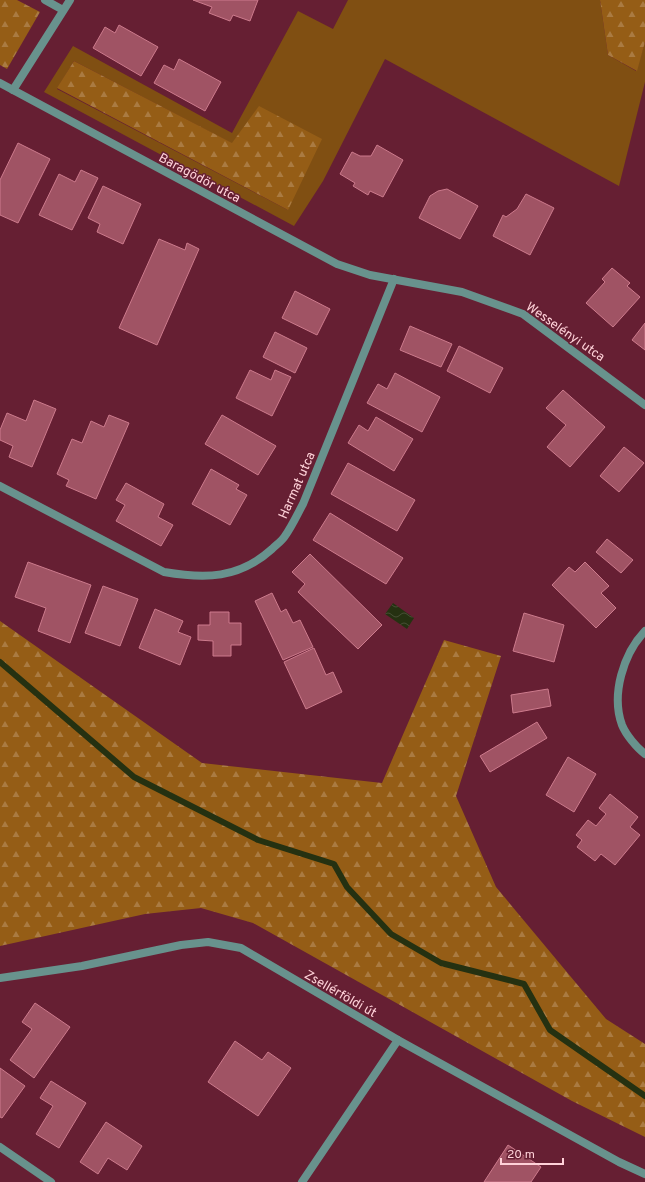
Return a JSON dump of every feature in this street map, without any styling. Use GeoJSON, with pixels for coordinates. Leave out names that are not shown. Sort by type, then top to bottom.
{"type":"FeatureCollection","features":[{"type":"Feature","properties":{"kind":"street"},"geometry":{"type":"LineString","coordinates":[[44,0],[63,10]]}},
{"type":"Feature","properties":{"kind":"street"},"geometry":{"type":"LineString","coordinates":[[13,90],[70,0]]}},
{"type":"Feature","properties":{"kind":"street","name":"Baragödör utca"},"geometry":{"type":"LineString","coordinates":[[0,83],[337,264],[370,275],[394,279]]}},
{"type":"Feature","properties":{"kind":"street","name":"Wesselényi utca"},"geometry":{"type":"LineString","coordinates":[[394,279],[462,292],[523,314],[645,405]]}},
{"type":"Feature","properties":{"kind":"street","name":"Harmat utca"},"geometry":{"type":"LineString","coordinates":[[0,486],[164,572],[190,577],[210,576],[241,570],[264,556],[285,537],[303,504],[394,279]]}},
{"type":"Feature","properties":{"kind":"street"},"geometry":{"type":"LineString","coordinates":[[645,631],[623,665],[618,700],[622,726],[645,754]]}},
{"type":"Feature","properties":{"kind":"street","name":"Zsellérföldi út"},"geometry":{"type":"LineString","coordinates":[[0,978],[82,966],[181,945],[208,942],[241,948],[398,1040],[619,1162],[645,1174]]}},
{"type":"Feature","properties":{"kind":"street"},"geometry":{"type":"LineString","coordinates":[[302,1182],[398,1040]]}},
{"type":"Feature","properties":{"kind":"street"},"geometry":{"type":"LineString","coordinates":[[0,1147],[51,1182]]}},
{"type":"Feature","properties":{"kind":"shaded area"},"geometry":{"type":"Polygon","coordinates":[[[348,0],[600,0],[608,55],[636,71],[645,42],[645,82],[619,186],[385,59],[323,181],[294,226],[44,92],[73,46],[232,133],[298,11],[333,29],[348,0]],[[74,61],[57,89],[288,210],[233,144],[74,61]]]}},
{"type":"Feature","properties":{"kind":"green space"},"geometry":{"type":"Polygon","coordinates":[[[0,0],[17,0],[40,12],[7,69],[0,65],[0,0]]]}},
{"type":"Feature","properties":{"kind":"green space"},"geometry":{"type":"Polygon","coordinates":[[[600,0],[645,0],[645,42],[637,71],[608,55],[600,0]]]}},
{"type":"Feature","properties":{"kind":"green space"},"geometry":{"type":"Polygon","coordinates":[[[74,61],[232,143],[259,106],[322,139],[288,210],[57,88],[74,61]]]}},
{"type":"Feature","properties":{"kind":"green space"},"geometry":{"type":"Polygon","coordinates":[[[0,621],[202,763],[382,783],[444,640],[501,656],[456,796],[496,887],[606,1019],[645,1044],[645,1137],[572,1101],[253,923],[201,908],[145,914],[0,946],[0,621]]]}},
{"type":"Feature","properties":{"kind":"water"},"geometry":{"type":"Polygon","coordinates":[[[393,603],[414,618],[407,629],[385,614],[393,603]]]}},
{"type":"Feature","properties":{"kind":"building"},"geometry":{"type":"Polygon","coordinates":[[[193,0],[258,0],[250,21],[233,15],[230,21],[209,13],[212,7],[193,0]]]}},
{"type":"Feature","properties":{"kind":"building"},"geometry":{"type":"Polygon","coordinates":[[[119,25],[158,47],[141,76],[93,48],[105,27],[115,33],[119,25]]]}},
{"type":"Feature","properties":{"kind":"building"},"geometry":{"type":"Polygon","coordinates":[[[179,59],[221,82],[205,111],[154,83],[164,65],[174,70],[179,59]]]}},
{"type":"Feature","properties":{"kind":"building"},"geometry":{"type":"Polygon","coordinates":[[[18,143],[50,159],[18,223],[0,215],[0,180],[18,143]]]}},
{"type":"Feature","properties":{"kind":"building"},"geometry":{"type":"Polygon","coordinates":[[[377,145],[403,160],[383,197],[370,191],[368,195],[353,186],[355,183],[340,174],[352,152],[360,156],[371,156],[377,145]]]}},
{"type":"Feature","properties":{"kind":"building"},"geometry":{"type":"Polygon","coordinates":[[[81,170],[98,178],[72,230],[39,215],[59,174],[75,182],[81,170]]]}},
{"type":"Feature","properties":{"kind":"building"},"geometry":{"type":"Polygon","coordinates":[[[103,186],[141,204],[123,244],[97,232],[100,224],[88,218],[103,186]]]}},
{"type":"Feature","properties":{"kind":"building"},"geometry":{"type":"Polygon","coordinates":[[[447,189],[478,206],[460,239],[419,218],[430,196],[438,191],[447,189]]]}},
{"type":"Feature","properties":{"kind":"building"},"geometry":{"type":"Polygon","coordinates":[[[526,194],[554,208],[530,255],[493,236],[503,215],[506,217],[517,209],[526,194]]]}},
{"type":"Feature","properties":{"kind":"building"},"geometry":{"type":"Polygon","coordinates":[[[159,239],[185,250],[187,243],[199,249],[157,345],[119,328],[159,239]]]}},
{"type":"Feature","properties":{"kind":"building"},"geometry":{"type":"Polygon","coordinates":[[[612,268],[630,283],[627,286],[640,297],[613,327],[586,303],[605,282],[602,279],[612,268]]]}},
{"type":"Feature","properties":{"kind":"building"},"geometry":{"type":"Polygon","coordinates":[[[295,291],[330,309],[317,335],[282,318],[295,291]]]}},
{"type":"Feature","properties":{"kind":"building"},"geometry":{"type":"Polygon","coordinates":[[[645,323],[645,350],[632,340],[645,323]]]}},
{"type":"Feature","properties":{"kind":"building"},"geometry":{"type":"Polygon","coordinates":[[[410,326],[452,344],[441,367],[400,350],[410,326]]]}},
{"type":"Feature","properties":{"kind":"building"},"geometry":{"type":"Polygon","coordinates":[[[275,332],[307,348],[295,373],[263,357],[275,332]]]}},
{"type":"Feature","properties":{"kind":"building"},"geometry":{"type":"Polygon","coordinates":[[[459,346],[503,368],[490,393],[447,371],[459,346]]]}},
{"type":"Feature","properties":{"kind":"building"},"geometry":{"type":"Polygon","coordinates":[[[250,370],[271,380],[275,370],[291,377],[272,416],[236,398],[250,370]]]}},
{"type":"Feature","properties":{"kind":"building"},"geometry":{"type":"Polygon","coordinates":[[[395,373],[440,397],[422,432],[367,403],[378,384],[387,389],[395,373]]]}},
{"type":"Feature","properties":{"kind":"building"},"geometry":{"type":"Polygon","coordinates":[[[563,390],[605,427],[570,467],[547,447],[566,425],[546,408],[563,390]]]}},
{"type":"Feature","properties":{"kind":"building"},"geometry":{"type":"Polygon","coordinates":[[[34,400],[56,409],[32,467],[9,457],[13,446],[0,440],[0,430],[7,413],[26,421],[34,400]]]}},
{"type":"Feature","properties":{"kind":"building"},"geometry":{"type":"Polygon","coordinates":[[[109,415],[129,423],[96,499],[66,486],[69,480],[57,474],[72,439],[82,443],[91,421],[104,427],[109,415]]]}},
{"type":"Feature","properties":{"kind":"building"},"geometry":{"type":"Polygon","coordinates":[[[222,415],[276,446],[258,475],[205,444],[222,415]]]}},
{"type":"Feature","properties":{"kind":"building"},"geometry":{"type":"Polygon","coordinates":[[[376,417],[413,439],[394,471],[348,443],[359,425],[368,431],[376,417]]]}},
{"type":"Feature","properties":{"kind":"building"},"geometry":{"type":"Polygon","coordinates":[[[624,447],[644,463],[619,492],[600,476],[624,447]]]}},
{"type":"Feature","properties":{"kind":"building"},"geometry":{"type":"Polygon","coordinates":[[[348,463],[415,500],[397,531],[331,494],[348,463]]]}},
{"type":"Feature","properties":{"kind":"building"},"geometry":{"type":"Polygon","coordinates":[[[211,469],[239,485],[236,489],[247,495],[230,525],[192,504],[211,469]]]}},
{"type":"Feature","properties":{"kind":"building"},"geometry":{"type":"Polygon","coordinates":[[[126,483],[164,504],[158,517],[173,525],[161,546],[116,521],[125,505],[116,500],[126,483]]]}},
{"type":"Feature","properties":{"kind":"building"},"geometry":{"type":"Polygon","coordinates":[[[330,513],[403,558],[386,584],[313,540],[330,513]]]}},
{"type":"Feature","properties":{"kind":"building"},"geometry":{"type":"Polygon","coordinates":[[[607,539],[633,560],[621,573],[596,552],[607,539]]]}},
{"type":"Feature","properties":{"kind":"building"},"geometry":{"type":"Polygon","coordinates":[[[310,554],[382,625],[358,649],[298,592],[305,584],[292,572],[310,554]]]}},
{"type":"Feature","properties":{"kind":"building"},"geometry":{"type":"Polygon","coordinates":[[[28,562],[91,585],[70,643],[38,631],[46,608],[15,597],[28,562]]]}},
{"type":"Feature","properties":{"kind":"building"},"geometry":{"type":"Polygon","coordinates":[[[585,562],[609,586],[601,593],[616,608],[596,628],[552,585],[569,567],[575,572],[585,562]]]}},
{"type":"Feature","properties":{"kind":"building"},"geometry":{"type":"Polygon","coordinates":[[[103,586],[138,599],[120,646],[85,633],[103,586]]]}},
{"type":"Feature","properties":{"kind":"building"},"geometry":{"type":"Polygon","coordinates":[[[272,593],[281,612],[286,609],[293,623],[300,620],[313,647],[283,660],[255,601],[272,593]]]}},
{"type":"Feature","properties":{"kind":"building"},"geometry":{"type":"Polygon","coordinates":[[[155,609],[183,621],[178,632],[191,637],[180,665],[139,648],[155,609]]]}},
{"type":"Feature","properties":{"kind":"building"},"geometry":{"type":"Polygon","coordinates":[[[210,612],[229,612],[229,623],[241,623],[241,645],[231,645],[231,656],[213,656],[213,641],[198,640],[198,625],[210,625],[210,612]]]}},
{"type":"Feature","properties":{"kind":"building"},"geometry":{"type":"Polygon","coordinates":[[[524,613],[564,625],[554,662],[513,651],[524,613]]]}},
{"type":"Feature","properties":{"kind":"building"},"geometry":{"type":"Polygon","coordinates":[[[314,648],[326,675],[333,672],[342,692],[306,709],[284,662],[314,648]]]}},
{"type":"Feature","properties":{"kind":"building"},"geometry":{"type":"Polygon","coordinates":[[[548,689],[551,706],[513,713],[511,695],[548,689]]]}},
{"type":"Feature","properties":{"kind":"building"},"geometry":{"type":"Polygon","coordinates":[[[537,722],[547,738],[490,772],[480,756],[537,722]]]}},
{"type":"Feature","properties":{"kind":"building"},"geometry":{"type":"Polygon","coordinates":[[[568,757],[596,774],[574,812],[546,795],[568,757]]]}},
{"type":"Feature","properties":{"kind":"building"},"geometry":{"type":"Polygon","coordinates":[[[610,794],[638,817],[630,827],[640,835],[615,865],[601,854],[595,861],[577,847],[582,840],[576,835],[588,820],[596,826],[606,814],[599,808],[610,794]]]}},
{"type":"Feature","properties":{"kind":"building"},"geometry":{"type":"Polygon","coordinates":[[[35,1003],[70,1027],[34,1078],[10,1060],[32,1029],[22,1022],[35,1003]]]}},
{"type":"Feature","properties":{"kind":"building"},"geometry":{"type":"Polygon","coordinates":[[[235,1041],[262,1060],[268,1052],[291,1068],[258,1116],[208,1082],[235,1041]]]}},
{"type":"Feature","properties":{"kind":"building"},"geometry":{"type":"Polygon","coordinates":[[[0,1068],[25,1086],[2,1118],[0,1117],[0,1068]]]}},
{"type":"Feature","properties":{"kind":"building"},"geometry":{"type":"Polygon","coordinates":[[[51,1081],[86,1103],[59,1148],[36,1134],[53,1106],[40,1098],[51,1081]]]}},
{"type":"Feature","properties":{"kind":"building"},"geometry":{"type":"Polygon","coordinates":[[[106,1122],[142,1146],[127,1170],[108,1158],[98,1174],[80,1162],[106,1122]]]}},
{"type":"Feature","properties":{"kind":"building"},"geometry":{"type":"Polygon","coordinates":[[[508,1145],[541,1167],[531,1182],[484,1182],[508,1145]]]}},
{"type":"Feature","properties":{"kind":"waterway"},"geometry":{"type":"LineString","coordinates":[[0,662],[134,777],[258,840],[334,864],[347,887],[391,934],[441,963],[524,984],[550,1030],[645,1096]]}}]}
